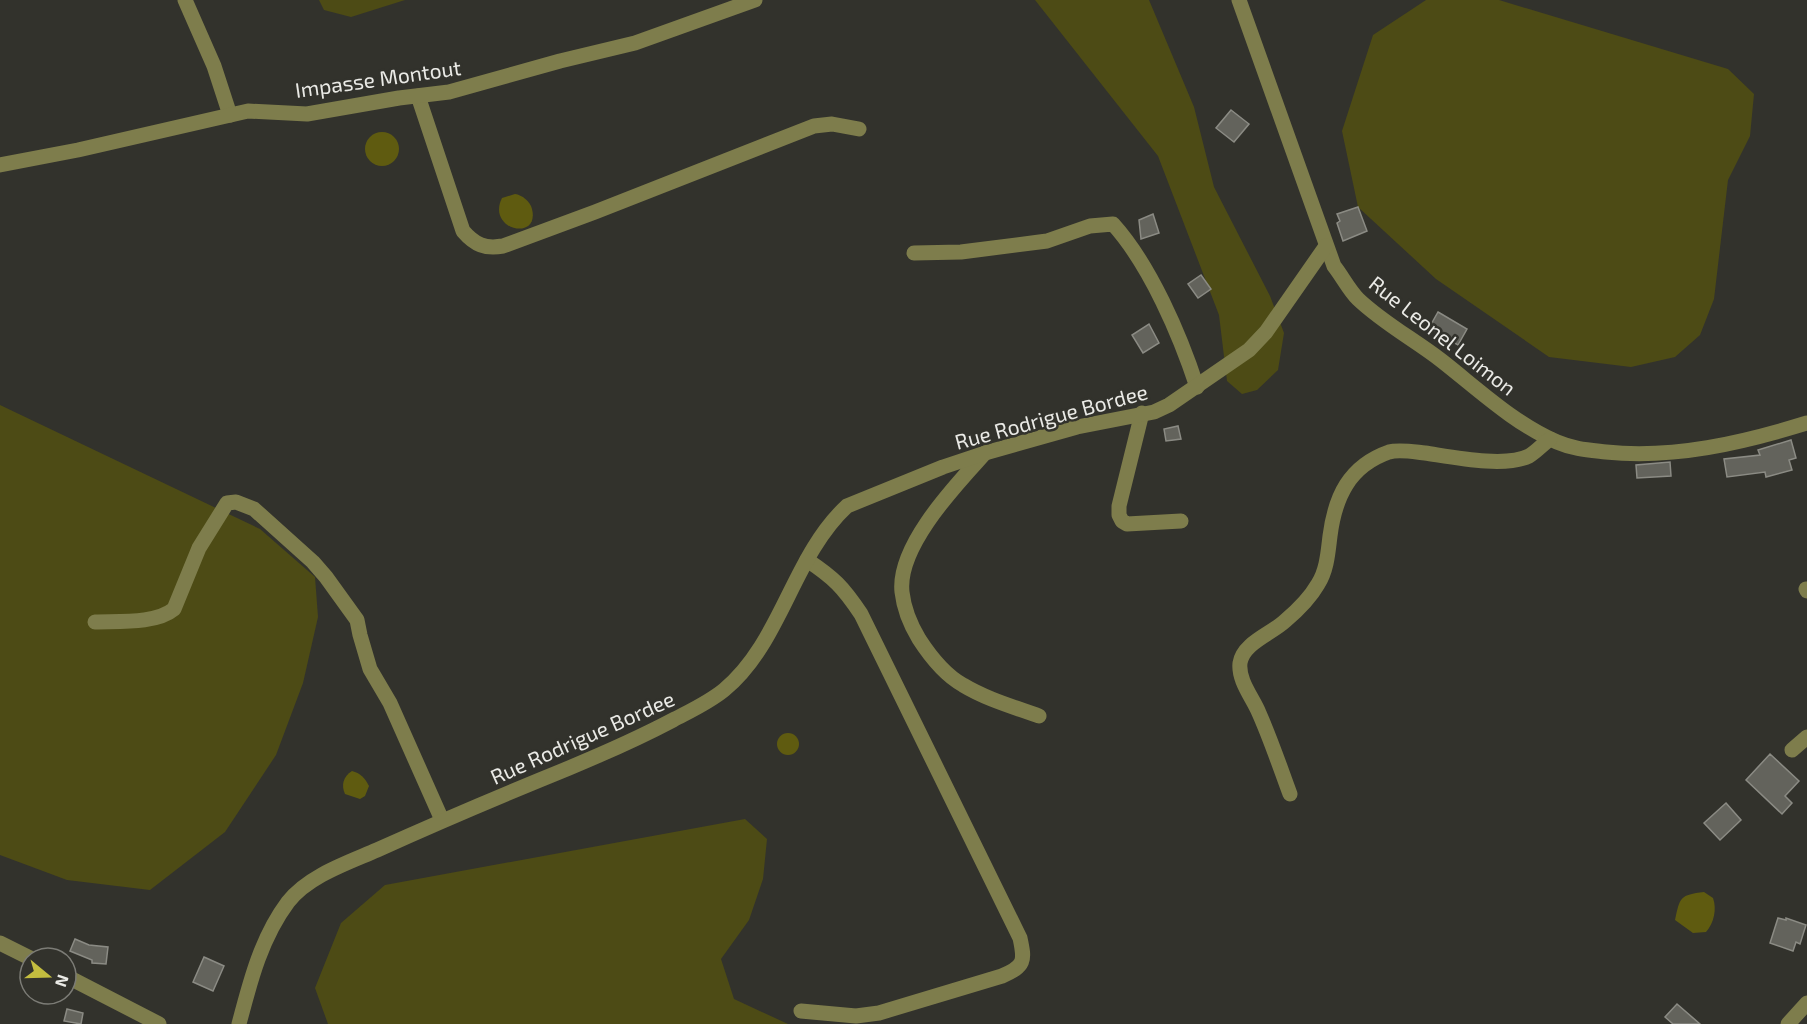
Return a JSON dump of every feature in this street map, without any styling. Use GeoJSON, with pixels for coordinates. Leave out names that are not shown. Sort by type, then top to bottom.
{"type":"FeatureCollection","features":[{"type":"Feature","properties":{"kind":"street"},"geometry":{"type":"LineString","coordinates":[[185,0],[214,66],[230,115]]}},
{"type":"Feature","properties":{"kind":"street","name":"Impasse Montout"},"geometry":{"type":"LineString","coordinates":[[0,165],[78,150],[248,111],[307,114],[449,92],[635,43],[755,0]]}},
{"type":"Feature","properties":{"kind":"street","name":"Rue Leonel Loimon"},"geometry":{"type":"LineString","coordinates":[[1239,0],[1334,266],[1357,297],[1383,320],[1416,342],[1519,421],[1550,439],[1579,450],[1625,455],[1645,454],[1735,443],[1807,423]]}},
{"type":"Feature","properties":{"kind":"street"},"geometry":{"type":"LineString","coordinates":[[418,96],[463,231],[471,241],[493,248],[595,213],[814,126],[832,124],[859,129]]}},
{"type":"Feature","properties":{"kind":"street"},"geometry":{"type":"LineString","coordinates":[[914,253],[961,252],[1047,241],[1090,226],[1113,224],[1137,254],[1185,353],[1197,387]]}},
{"type":"Feature","properties":{"kind":"street","name":"Rue Rodrigue Bordee"},"geometry":{"type":"LineString","coordinates":[[239,1024],[263,945],[288,902],[301,888],[329,872],[442,820],[625,745],[711,699],[724,690],[752,659],[807,560],[835,517],[847,506],[943,466],[1077,427],[1154,412],[1169,405],[1259,341],[1326,246]]}},
{"type":"Feature","properties":{"kind":"street"},"geometry":{"type":"LineString","coordinates":[[1142,413],[1125,479],[1119,515],[1127,524],[1181,521]]}},
{"type":"Feature","properties":{"kind":"street"},"geometry":{"type":"LineString","coordinates":[[1290,794],[1259,712],[1240,674],[1240,662],[1243,652],[1283,623],[1308,599],[1320,581],[1327,560],[1333,514],[1341,492],[1355,473],[1368,461],[1392,451],[1513,461],[1529,456],[1550,439]]}},
{"type":"Feature","properties":{"kind":"street"},"geometry":{"type":"LineString","coordinates":[[985,453],[940,503],[908,558],[902,590],[906,612],[926,650],[951,678],[982,694],[1039,716]]}},
{"type":"Feature","properties":{"kind":"street"},"geometry":{"type":"LineString","coordinates":[[95,622],[155,618],[167,614],[174,609],[199,548],[227,503],[236,502],[255,509],[313,562],[357,620],[370,669],[390,703],[442,820]]}},
{"type":"Feature","properties":{"kind":"street"},"geometry":{"type":"LineString","coordinates":[[801,1011],[856,1016],[879,1013],[1002,976],[1014,971],[1022,964],[1024,956],[1020,938],[861,614],[844,588],[832,576],[807,560]]}},
{"type":"Feature","properties":{"kind":"street"},"geometry":{"type":"LineString","coordinates":[[1792,750],[1807,737]]}},
{"type":"Feature","properties":{"kind":"street"},"geometry":{"type":"LineString","coordinates":[[0,943],[18,952]]}},
{"type":"Feature","properties":{"kind":"street"},"geometry":{"type":"LineString","coordinates":[[78,982],[159,1024]]}},
{"type":"Feature","properties":{"kind":"street"},"geometry":{"type":"LineString","coordinates":[[1788,1024],[1807,1003]]}},
{"type":"Feature","properties":{"kind":"shaded area"},"geometry":{"type":"Polygon","coordinates":[[[319,0],[405,0],[351,17],[324,10],[319,0]]]}},
{"type":"Feature","properties":{"kind":"shaded area"},"geometry":{"type":"Polygon","coordinates":[[[1035,0],[1149,0],[1194,107],[1214,187],[1270,296],[1284,333],[1278,370],[1257,390],[1242,394],[1227,381],[1219,315],[1158,156],[1035,0]]]}},
{"type":"Feature","properties":{"kind":"shaded area"},"geometry":{"type":"Polygon","coordinates":[[[1426,0],[1499,0],[1728,69],[1754,94],[1750,136],[1728,180],[1714,299],[1700,335],[1675,357],[1631,367],[1549,357],[1436,279],[1358,207],[1342,131],[1373,35],[1426,0]]]}},
{"type":"Feature","properties":{"kind":"shaded area"},"geometry":{"type":"Polygon","coordinates":[[[382,132],[394,137],[399,149],[394,161],[382,166],[370,161],[365,149],[370,137],[382,132]]]}},
{"type":"Feature","properties":{"kind":"shaded area"},"geometry":{"type":"Polygon","coordinates":[[[515,194],[525,199],[532,209],[532,219],[528,226],[522,228],[514,228],[507,224],[501,218],[499,209],[502,198],[515,194]]]}},
{"type":"Feature","properties":{"kind":"shaded area"},"geometry":{"type":"Polygon","coordinates":[[[0,405],[260,529],[315,577],[318,617],[303,683],[276,755],[225,832],[150,890],[67,880],[0,855],[0,405]]]}},
{"type":"Feature","properties":{"kind":"shaded area"},"geometry":{"type":"Polygon","coordinates":[[[788,733],[796,736],[799,744],[796,752],[788,755],[780,752],[777,744],[780,736],[788,733]]]}},
{"type":"Feature","properties":{"kind":"shaded area"},"geometry":{"type":"Polygon","coordinates":[[[352,771],[362,776],[369,786],[365,796],[360,799],[345,794],[344,791],[345,779],[352,771]]]}},
{"type":"Feature","properties":{"kind":"shaded area"},"geometry":{"type":"Polygon","coordinates":[[[745,819],[767,839],[763,879],[749,920],[721,959],[734,999],[788,1024],[328,1024],[315,988],[341,923],[385,885],[745,819]]]}},
{"type":"Feature","properties":{"kind":"shaded area"},"geometry":{"type":"Polygon","coordinates":[[[1704,892],[1713,898],[1714,916],[1706,932],[1693,933],[1675,920],[1678,906],[1686,896],[1704,892]]]}},
{"type":"Feature","properties":{"kind":"building"},"geometry":{"type":"Polygon","coordinates":[[[1231,110],[1249,124],[1234,142],[1216,128],[1231,110]]]}},
{"type":"Feature","properties":{"kind":"building"},"geometry":{"type":"Polygon","coordinates":[[[1358,207],[1367,231],[1343,241],[1337,223],[1340,221],[1337,214],[1358,207]]]}},
{"type":"Feature","properties":{"kind":"building"},"geometry":{"type":"Polygon","coordinates":[[[1153,214],[1159,233],[1141,239],[1139,220],[1153,214]]]}},
{"type":"Feature","properties":{"kind":"building"},"geometry":{"type":"Polygon","coordinates":[[[1201,275],[1211,289],[1198,298],[1188,284],[1201,275]]]}},
{"type":"Feature","properties":{"kind":"building"},"geometry":{"type":"Polygon","coordinates":[[[1438,312],[1467,329],[1458,345],[1429,328],[1438,312]]]}},
{"type":"Feature","properties":{"kind":"building"},"geometry":{"type":"Polygon","coordinates":[[[1149,324],[1159,343],[1143,353],[1132,335],[1149,324]]]}},
{"type":"Feature","properties":{"kind":"building"},"geometry":{"type":"Polygon","coordinates":[[[1178,426],[1181,439],[1166,441],[1164,429],[1178,426]]]}},
{"type":"Feature","properties":{"kind":"building"},"geometry":{"type":"Polygon","coordinates":[[[1791,440],[1796,458],[1789,460],[1792,470],[1766,477],[1765,472],[1727,477],[1724,459],[1760,455],[1758,450],[1791,440]]]}},
{"type":"Feature","properties":{"kind":"building"},"geometry":{"type":"Polygon","coordinates":[[[1670,462],[1671,476],[1637,478],[1636,465],[1670,462]]]}},
{"type":"Feature","properties":{"kind":"building"},"geometry":{"type":"Polygon","coordinates":[[[1770,754],[1799,781],[1785,796],[1792,803],[1782,814],[1746,780],[1770,754]]]}},
{"type":"Feature","properties":{"kind":"building"},"geometry":{"type":"Polygon","coordinates":[[[1726,803],[1741,820],[1720,840],[1704,823],[1726,803]]]}},
{"type":"Feature","properties":{"kind":"building"},"geometry":{"type":"Polygon","coordinates":[[[1778,918],[1786,920],[1786,918],[1806,925],[1800,944],[1796,942],[1793,951],[1770,943],[1778,918]]]}},
{"type":"Feature","properties":{"kind":"building"},"geometry":{"type":"Polygon","coordinates":[[[75,939],[89,945],[108,947],[106,964],[92,963],[92,960],[78,954],[78,946],[72,946],[75,939]]]}},
{"type":"Feature","properties":{"kind":"building"},"geometry":{"type":"Polygon","coordinates":[[[204,957],[224,966],[213,991],[193,982],[204,957]]]}},
{"type":"Feature","properties":{"kind":"building"},"geometry":{"type":"Polygon","coordinates":[[[1677,1004],[1700,1024],[1673,1024],[1665,1017],[1677,1004]]]}},
{"type":"Feature","properties":{"kind":"building"},"geometry":{"type":"Polygon","coordinates":[[[67,1009],[83,1013],[81,1024],[64,1021],[67,1009]]]}}]}
